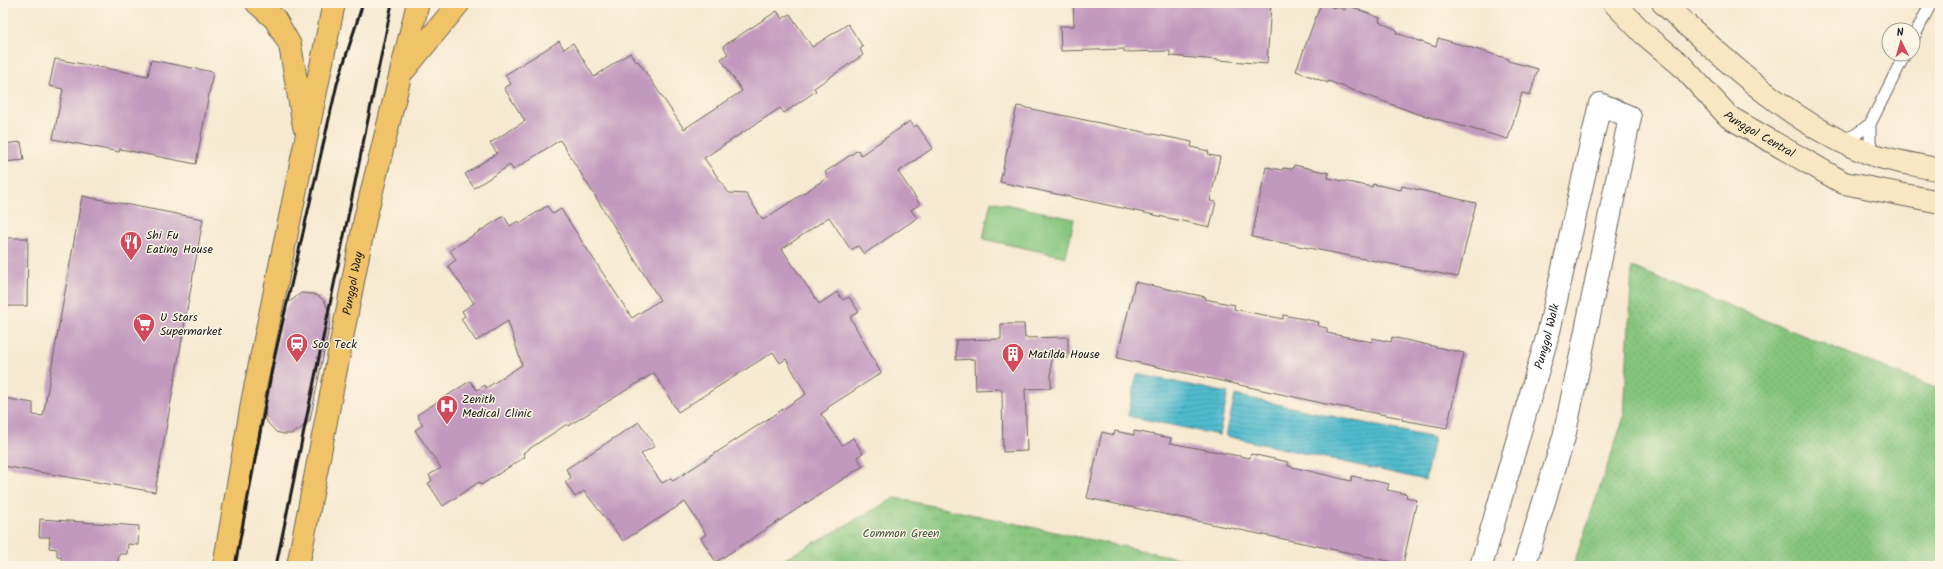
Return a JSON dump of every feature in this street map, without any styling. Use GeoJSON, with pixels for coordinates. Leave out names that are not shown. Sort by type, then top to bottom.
{"type":"FeatureCollection","features":[{"type":"Feature","properties":{"kind":"main road"},"geometry":{"type":"LineString","coordinates":[[257,3],[275,19],[290,45],[305,137]]}},
{"type":"Feature","properties":{"kind":"main road"},"geometry":{"type":"LineString","coordinates":[[224,566],[253,398],[305,137],[334,3]]}},
{"type":"Feature","properties":{"kind":"main road","name":"Punggol Way"},"geometry":{"type":"LineString","coordinates":[[298,566],[365,219],[418,3]]}},
{"type":"Feature","properties":{"kind":"main road"},"geometry":{"type":"LineString","coordinates":[[402,73],[459,3]]}},
{"type":"Feature","properties":{"kind":"main road","name":"Punggol Central"},"geometry":{"type":"LineString","coordinates":[[1614,3],[1643,33],[1681,65],[1729,117],[1844,183],[1940,202]]}},
{"type":"Feature","properties":{"kind":"main road"},"geometry":{"type":"LineString","coordinates":[[1663,3],[1786,109],[1840,140],[1876,156],[1940,170]]}},
{"type":"Feature","properties":{"kind":"street","name":"Punggol Walk"},"geometry":{"type":"LineString","coordinates":[[1481,566],[1549,331],[1600,104],[1630,117],[1564,437],[1524,566]]}},
{"type":"Feature","properties":{"kind":"lane"},"geometry":{"type":"LineString","coordinates":[[1921,23],[1931,3]]}},
{"type":"Feature","properties":{"kind":"lane"},"geometry":{"type":"LineString","coordinates":[[1840,140],[1855,135],[1870,124],[1902,62]]}},
{"type":"Feature","properties":{"kind":"lane"},"geometry":{"type":"LineString","coordinates":[[1870,124],[1870,142],[1876,156]]}},
{"type":"Feature","properties":{"kind":"green space"},"geometry":{"type":"Polygon","coordinates":[[[991,201],[1074,219],[1066,257],[983,239],[991,201]]]}},
{"type":"Feature","properties":{"kind":"green space"},"geometry":{"type":"Polygon","coordinates":[[[1632,267],[1940,390],[1940,566],[1573,566],[1624,417],[1632,267]]]}},
{"type":"Feature","properties":{"kind":"green space","name":"Common Green"},"geometry":{"type":"Polygon","coordinates":[[[895,498],[1215,566],[772,566],[895,498]]]}},
{"type":"Feature","properties":{"kind":"water"},"geometry":{"type":"Polygon","coordinates":[[[1137,374],[1228,393],[1219,435],[1128,416],[1137,374]]]}},
{"type":"Feature","properties":{"kind":"water"},"geometry":{"type":"Polygon","coordinates":[[[1235,395],[1434,438],[1425,480],[1226,436],[1235,395]]]}},
{"type":"Feature","properties":{"kind":"building"},"geometry":{"type":"Polygon","coordinates":[[[1073,3],[1271,3],[1267,64],[1170,56],[1170,51],[1124,52],[1124,49],[1061,51],[1060,26],[1074,26],[1073,3]]]}},
{"type":"Feature","properties":{"kind":"building"},"geometry":{"type":"Polygon","coordinates":[[[1321,3],[1345,10],[1347,5],[1380,18],[1379,22],[1397,30],[1396,33],[1436,47],[1438,38],[1509,59],[1508,61],[1538,69],[1530,95],[1522,93],[1508,139],[1415,113],[1328,81],[1328,83],[1296,71],[1321,3]]]}},
{"type":"Feature","properties":{"kind":"building"},"geometry":{"type":"Polygon","coordinates":[[[777,11],[782,19],[790,14],[812,47],[848,24],[863,47],[860,49],[863,55],[814,88],[816,91],[784,113],[780,108],[704,158],[729,193],[746,194],[763,220],[828,177],[825,172],[858,150],[861,155],[910,121],[914,127],[917,125],[933,148],[898,172],[920,204],[911,210],[917,218],[864,254],[858,246],[851,250],[829,217],[782,249],[819,304],[837,292],[843,300],[849,297],[859,312],[850,317],[881,373],[827,408],[828,409],[821,414],[842,445],[853,438],[863,453],[857,457],[863,466],[716,562],[701,538],[706,534],[685,502],[623,541],[584,491],[575,497],[565,482],[571,478],[566,469],[639,422],[655,446],[641,454],[662,483],[671,478],[673,481],[806,394],[786,359],[780,363],[773,352],[678,412],[654,373],[568,426],[567,424],[523,453],[525,457],[481,485],[479,482],[443,506],[428,483],[432,481],[429,475],[441,468],[415,430],[423,425],[417,415],[470,381],[477,390],[485,385],[486,388],[522,365],[508,321],[476,341],[461,319],[465,316],[462,311],[474,303],[448,266],[456,260],[450,250],[504,216],[510,226],[518,221],[520,223],[547,206],[553,214],[561,209],[632,318],[660,300],[560,140],[513,170],[510,165],[474,188],[465,174],[497,153],[490,143],[525,121],[504,88],[511,84],[505,75],[559,41],[564,49],[573,43],[594,77],[630,53],[636,62],[638,61],[684,129],[742,91],[721,59],[728,54],[723,46],[777,11]]]}},
{"type":"Feature","properties":{"kind":"building"},"geometry":{"type":"Polygon","coordinates":[[[55,59],[148,76],[151,60],[213,72],[196,164],[120,149],[119,152],[53,139],[63,89],[49,86],[55,59]]]}},
{"type":"Feature","properties":{"kind":"building"},"geometry":{"type":"Polygon","coordinates":[[[1017,106],[1192,142],[1191,147],[1208,151],[1209,155],[1220,157],[1210,201],[1216,202],[1210,227],[1000,182],[1017,106]]]}},
{"type":"Feature","properties":{"kind":"building"},"geometry":{"type":"Polygon","coordinates":[[[21,142],[24,160],[3,162],[3,144],[21,142]]]}},
{"type":"Feature","properties":{"kind":"building"},"geometry":{"type":"Polygon","coordinates":[[[1294,165],[1329,173],[1328,178],[1372,187],[1373,184],[1401,190],[1402,186],[1476,203],[1458,277],[1252,237],[1266,167],[1282,170],[1283,168],[1293,169],[1294,165]]]}},
{"type":"Feature","properties":{"kind":"building"},"geometry":{"type":"Polygon","coordinates":[[[82,196],[203,219],[155,492],[3,466],[3,398],[33,403],[33,415],[43,416],[82,196]]]}},
{"type":"Feature","properties":{"kind":"building"},"geometry":{"type":"Polygon","coordinates":[[[3,238],[28,238],[27,306],[3,306],[3,238]]]}},
{"type":"Feature","properties":{"kind":"building"},"geometry":{"type":"Polygon","coordinates":[[[1135,282],[1206,297],[1205,299],[1235,305],[1234,309],[1283,319],[1283,315],[1319,322],[1318,326],[1327,328],[1327,333],[1372,342],[1372,338],[1391,342],[1392,337],[1464,353],[1447,428],[1326,404],[1117,358],[1135,282]]]}},
{"type":"Feature","properties":{"kind":"building","name":"Soo Teck"},"geometry":{"type":"Polygon","coordinates":[[[301,293],[313,294],[320,297],[325,302],[330,314],[330,323],[310,420],[299,430],[291,434],[283,434],[276,432],[267,422],[264,407],[284,310],[288,303],[301,293]]]}},
{"type":"Feature","properties":{"kind":"building","name":"Matilda House"},"geometry":{"type":"Polygon","coordinates":[[[1001,324],[1024,324],[1025,338],[1068,337],[1068,358],[1051,358],[1051,388],[1025,389],[1027,451],[1003,452],[1002,389],[976,390],[975,359],[956,360],[956,340],[1001,339],[1001,324]]]}},
{"type":"Feature","properties":{"kind":"building"},"geometry":{"type":"Polygon","coordinates":[[[1115,431],[1134,435],[1134,431],[1171,438],[1170,443],[1250,458],[1251,454],[1288,462],[1288,466],[1351,481],[1352,476],[1389,484],[1387,490],[1407,494],[1406,497],[1417,500],[1403,564],[1087,498],[1102,432],[1114,435],[1115,431]]]}},
{"type":"Feature","properties":{"kind":"building"},"geometry":{"type":"Polygon","coordinates":[[[40,519],[139,526],[138,545],[128,544],[127,554],[119,554],[118,562],[106,561],[106,566],[62,566],[62,558],[57,557],[57,549],[49,548],[50,537],[39,537],[40,519]]]}},
{"type":"Feature","properties":{"kind":"railway"},"geometry":{"type":"LineString","coordinates":[[235,566],[273,364],[337,84],[363,3]]}},
{"type":"Feature","properties":{"kind":"railway"},"geometry":{"type":"LineString","coordinates":[[276,566],[392,3]]}},
{"type":"Feature","properties":{"kind":"place","name":"Shi Fu Eating House"},"geometry":{"type":"Point","coordinates":[131,262]}},
{"type":"Feature","properties":{"kind":"place","name":"U Stars Supermarket"},"geometry":{"type":"Point","coordinates":[144,344]}},
{"type":"Feature","properties":{"kind":"place","name":"Soo Teck"},"geometry":{"type":"Point","coordinates":[297,364]}},
{"type":"Feature","properties":{"kind":"place","name":"Matilda House"},"geometry":{"type":"Point","coordinates":[1013,374]}},
{"type":"Feature","properties":{"kind":"place","name":"Zenith Medical Clinic"},"geometry":{"type":"Point","coordinates":[447,426]}}]}
